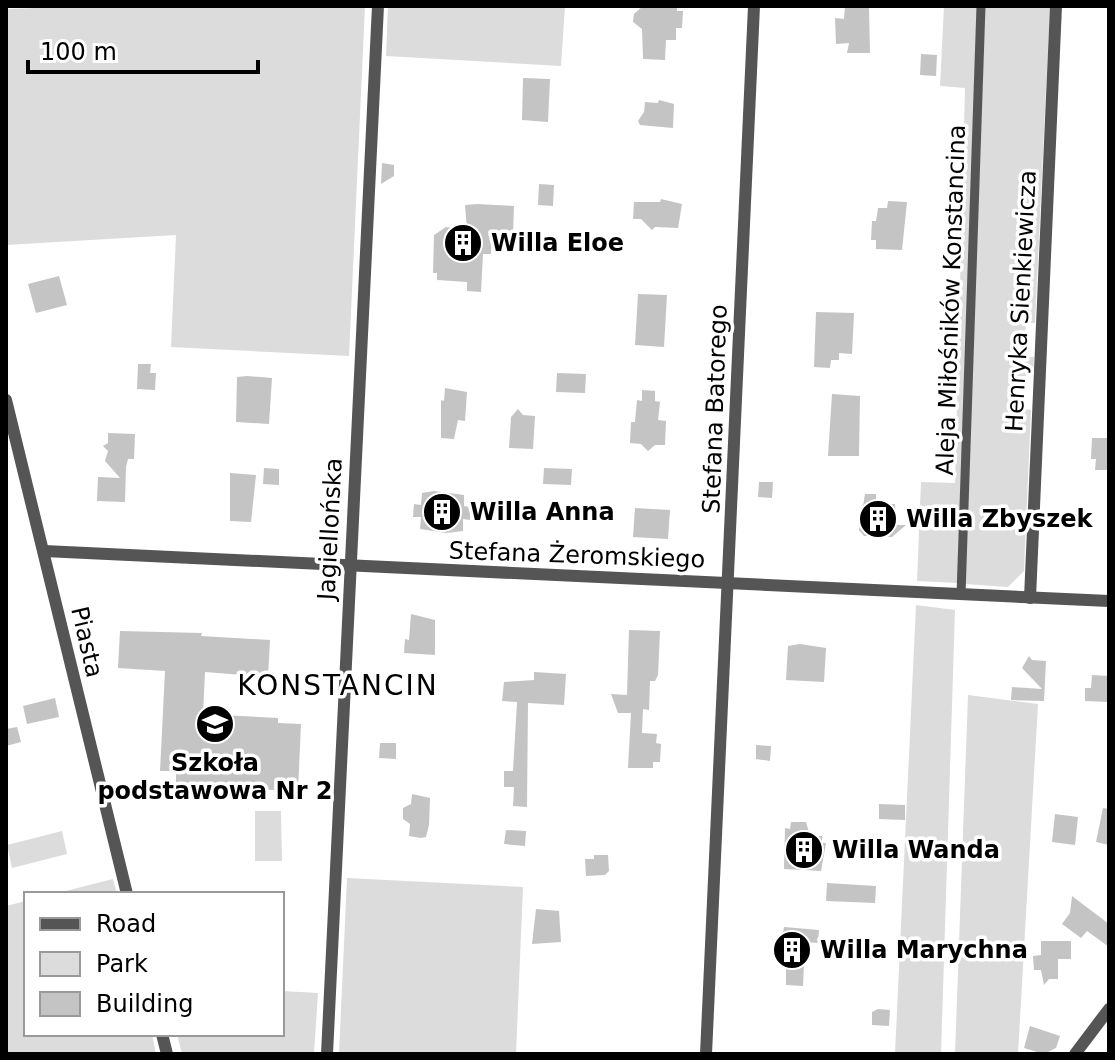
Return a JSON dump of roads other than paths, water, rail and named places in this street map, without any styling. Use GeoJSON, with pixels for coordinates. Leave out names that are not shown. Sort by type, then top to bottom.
{"type":"FeatureCollection","features":[{"type":"Feature","properties":{"kind":"street","name":"Jagiellońska"},"geometry":{"type":"LineString","coordinates":[[327,1054],[378,6]]}},
{"type":"Feature","properties":{"kind":"street","name":"Stefana Batorego"},"geometry":{"type":"LineString","coordinates":[[706,1054],[730,584],[754,6]]}},
{"type":"Feature","properties":{"kind":"street","name":"Aleja Miłośników Konstancina"},"geometry":{"type":"LineString","coordinates":[[961,595],[981,6]]}},
{"type":"Feature","properties":{"kind":"street","name":"Henryka Sienkiewicza"},"geometry":{"type":"LineString","coordinates":[[1030,598],[1056,6]]}},
{"type":"Feature","properties":{"kind":"street","name":"Piasta"},"geometry":{"type":"LineString","coordinates":[[6,400],[127,892]]}},
{"type":"Feature","properties":{"kind":"street","name":"Stefana Żeromskiego"},"geometry":{"type":"LineString","coordinates":[[44,551],[350,568],[1109,601]]}},
{"type":"Feature","properties":{"kind":"street"},"geometry":{"type":"LineString","coordinates":[[1075,1054],[1109,1009]]}},
{"type":"Feature","properties":{"kind":"place","name":"Willa Eloe"},"geometry":{"type":"Point","coordinates":[463,243]}},
{"type":"Feature","properties":{"kind":"place","name":"Willa Anna"},"geometry":{"type":"Point","coordinates":[442,512]}},
{"type":"Feature","properties":{"kind":"place","name":"Willa Zbyszek"},"geometry":{"type":"Point","coordinates":[878,519]}},
{"type":"Feature","properties":{"kind":"place","name":"Szkoła podstawowa Nr 2"},"geometry":{"type":"Point","coordinates":[215,724]}},
{"type":"Feature","properties":{"kind":"place","name":"Willa Wanda"},"geometry":{"type":"Point","coordinates":[804,850]}},
{"type":"Feature","properties":{"kind":"place","name":"Willa Marychna"},"geometry":{"type":"Point","coordinates":[792,950]}},
{"type":"Feature","properties":{"kind":"district","name":"KONSTANCIN"},"geometry":{"type":"Point","coordinates":[338,685]}}]}
